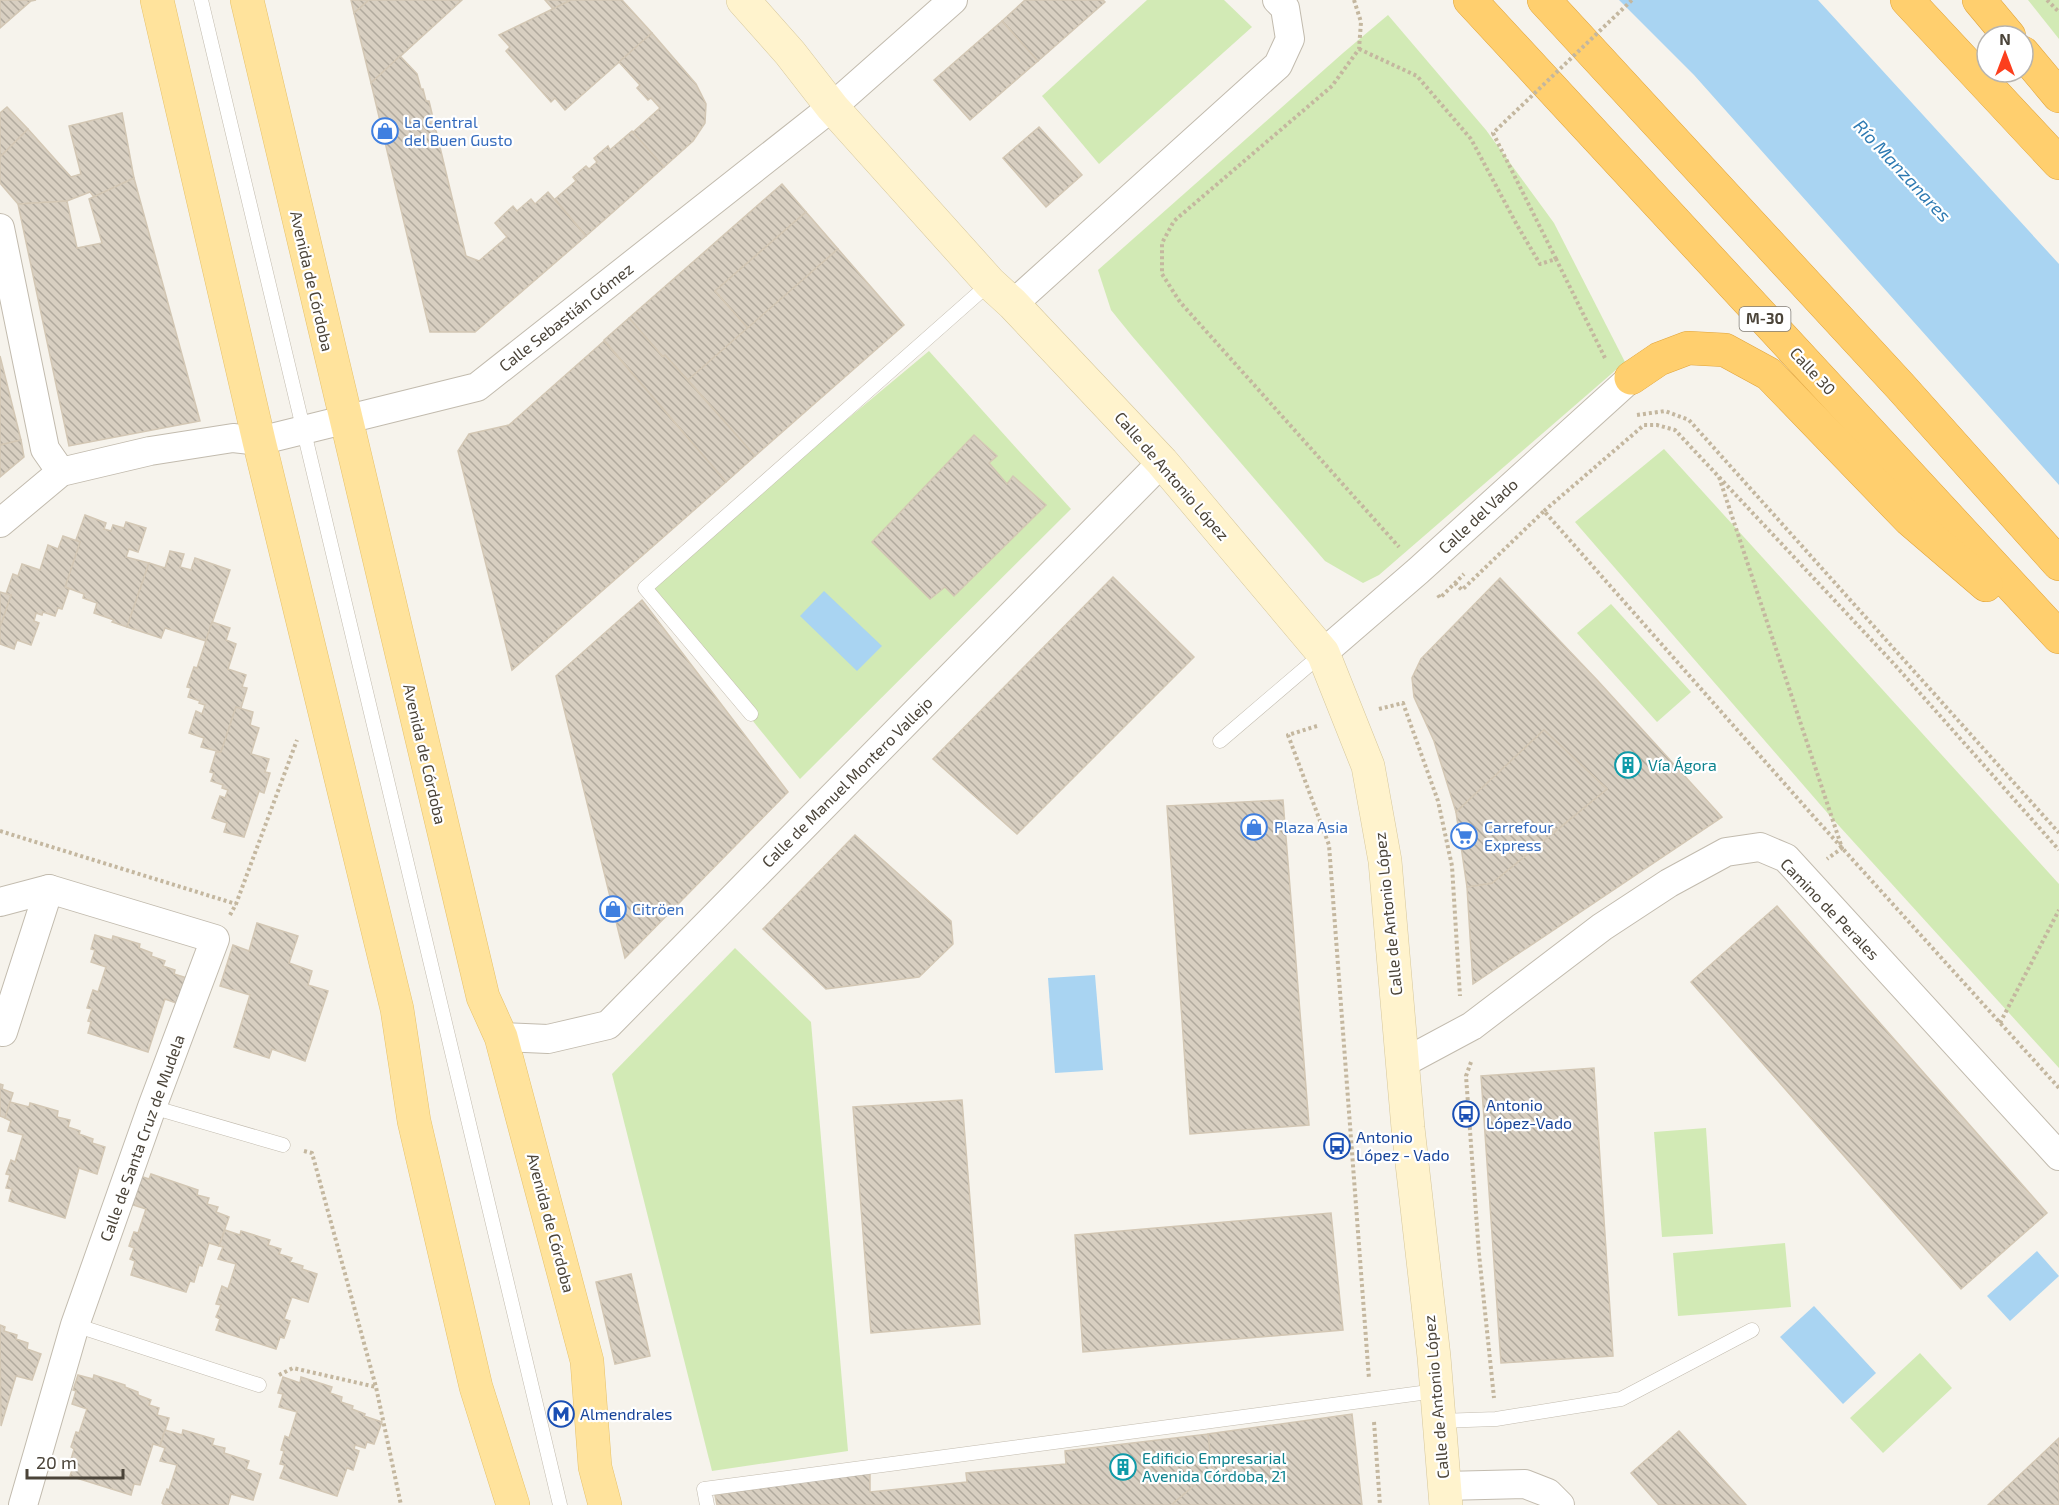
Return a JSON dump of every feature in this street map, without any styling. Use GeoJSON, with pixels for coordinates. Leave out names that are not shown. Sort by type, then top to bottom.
{"type":"FeatureCollection","features":[{"type":"Feature","properties":{"kind":"highway","name":"Calle 30"},"geometry":{"type":"LineString","coordinates":[[1470,0],[2059,637]]}},
{"type":"Feature","properties":{"kind":"highway"},"geometry":{"type":"LineString","coordinates":[[1544,0],[1901,387],[2059,564]]}},
{"type":"Feature","properties":{"kind":"highway"},"geometry":{"type":"LineString","coordinates":[[1907,0],[2059,163]]}},
{"type":"Feature","properties":{"kind":"highway"},"geometry":{"type":"LineString","coordinates":[[1979,0],[1999,24]]}},
{"type":"Feature","properties":{"kind":"highway"},"geometry":{"type":"LineString","coordinates":[[2035,67],[2059,96]]}},
{"type":"Feature","properties":{"kind":"highway"},"geometry":{"type":"LineString","coordinates":[[1631,378],[1659,360],[1688,348],[1725,350],[1769,374],[1909,519],[2059,648]]}},
{"type":"Feature","properties":{"kind":"main road"},"geometry":{"type":"LineString","coordinates":[[157,0],[259,441],[397,1009],[414,1121],[476,1387],[513,1505]]}},
{"type":"Feature","properties":{"kind":"main road","name":"Avenida de Córdoba"},"geometry":{"type":"LineString","coordinates":[[247,0],[483,997],[501,1037],[587,1361],[595,1467],[604,1505]]}},
{"type":"Feature","properties":{"kind":"street","name":"Calle de Antonio López"},"geometry":{"type":"LineString","coordinates":[[743,0],[790,53],[832,107],[1002,293],[1162,462],[1323,653],[1368,766],[1386,861],[1408,1128],[1427,1290],[1445,1496]]}},
{"type":"Feature","properties":{"kind":"street"},"geometry":{"type":"LineString","coordinates":[[832,107],[953,0]]}},
{"type":"Feature","properties":{"kind":"street"},"geometry":{"type":"LineString","coordinates":[[1002,293],[1278,65],[1290,39],[1285,8],[1277,0]]}},
{"type":"Feature","properties":{"kind":"street","name":"Calle Sebastián Gómez"},"geometry":{"type":"LineString","coordinates":[[61,472],[150,451],[233,438],[259,441],[477,387],[832,107]]}},
{"type":"Feature","properties":{"kind":"street"},"geometry":{"type":"LineString","coordinates":[[0,228],[45,449],[61,472],[0,523]]}},
{"type":"Feature","properties":{"kind":"street","name":"Calle del Vado"},"geometry":{"type":"LineString","coordinates":[[1323,653],[1631,378]]}},
{"type":"Feature","properties":{"kind":"street","name":"Calle de Manuel Montero Vallejo"},"geometry":{"type":"LineString","coordinates":[[501,1037],[548,1039],[608,1025],[1162,462]]}},
{"type":"Feature","properties":{"kind":"street","name":"Camino de Perales"},"geometry":{"type":"LineString","coordinates":[[1403,1063],[1472,1026],[1602,927],[1669,883],[1726,852],[1760,847],[1786,858],[2059,1156]]}},
{"type":"Feature","properties":{"kind":"street"},"geometry":{"type":"LineString","coordinates":[[0,902],[49,889]]}},
{"type":"Feature","properties":{"kind":"street"},"geometry":{"type":"LineString","coordinates":[[3,1032],[49,889]]}},
{"type":"Feature","properties":{"kind":"street","name":"Calle de Santa Cruz de Mudela"},"geometry":{"type":"LineString","coordinates":[[23,1505],[75,1325],[152,1107],[215,939],[49,889]]}},
{"type":"Feature","properties":{"kind":"street"},"geometry":{"type":"LineString","coordinates":[[1445,1496],[1525,1484],[1548,1493],[1560,1505]]}},
{"type":"Feature","properties":{"kind":"lane"},"geometry":{"type":"LineString","coordinates":[[201,0],[560,1505]]}},
{"type":"Feature","properties":{"kind":"lane"},"geometry":{"type":"LineString","coordinates":[[751,714],[645,588],[1002,293]]}},
{"type":"Feature","properties":{"kind":"lane"},"geometry":{"type":"LineString","coordinates":[[1220,741],[1323,653]]}},
{"type":"Feature","properties":{"kind":"lane"},"geometry":{"type":"LineString","coordinates":[[152,1107],[283,1145]]}},
{"type":"Feature","properties":{"kind":"lane"},"geometry":{"type":"LineString","coordinates":[[75,1325],[259,1385]]}},
{"type":"Feature","properties":{"kind":"lane"},"geometry":{"type":"LineString","coordinates":[[707,1505],[704,1489],[1372,1399],[1437,1406],[1508,1418],[1621,1399],[1752,1330]]}},
{"type":"Feature","properties":{"kind":"path"},"geometry":{"type":"LineString","coordinates":[[1606,359],[1493,133],[1632,0]]}},
{"type":"Feature","properties":{"kind":"path"},"geometry":{"type":"LineString","coordinates":[[2047,0],[2059,12]]}},
{"type":"Feature","properties":{"kind":"path"},"geometry":{"type":"LineString","coordinates":[[1359,49],[1417,76],[1471,139],[1540,264],[1556,259]]}},
{"type":"Feature","properties":{"kind":"path"},"geometry":{"type":"LineString","coordinates":[[1432,558],[1462,590],[1544,511],[1644,425],[1658,425],[1675,430],[1895,665],[2059,850]]}},
{"type":"Feature","properties":{"kind":"path"},"geometry":{"type":"LineString","coordinates":[[1718,474],[1842,848]]}},
{"type":"Feature","properties":{"kind":"path"},"geometry":{"type":"LineString","coordinates":[[1544,511],[1842,848],[2059,1088]]}},
{"type":"Feature","properties":{"kind":"path"},"geometry":{"type":"LineString","coordinates":[[0,831],[236,904],[299,734]]}},
{"type":"Feature","properties":{"kind":"path"},"geometry":{"type":"LineString","coordinates":[[1288,735],[1329,845],[1367,1368],[1372,1399],[1380,1505]]}},
{"type":"Feature","properties":{"kind":"path"},"geometry":{"type":"LineString","coordinates":[[2000,1023],[2059,910]]}},
{"type":"Feature","properties":{"kind":"path"},"geometry":{"type":"LineString","coordinates":[[283,1145],[312,1153],[376,1387],[401,1505]]}},
{"type":"Feature","properties":{"kind":"path"},"geometry":{"type":"LineString","coordinates":[[259,1385],[293,1368],[376,1387]]}},
{"type":"Feature","properties":{"kind":"green space"},"geometry":{"type":"Polygon","coordinates":[[[1147,0],[1224,0],[1252,27],[1099,164],[1042,96],[1147,0]]]}},
{"type":"Feature","properties":{"kind":"green space"},"geometry":{"type":"Polygon","coordinates":[[[2028,0],[2059,0],[2059,39],[2028,0]]]}},
{"type":"Feature","properties":{"kind":"green space"},"geometry":{"type":"Polygon","coordinates":[[[1388,15],[1486,130],[1554,223],[1625,362],[1379,575],[1363,583],[1325,561],[1132,336],[1111,310],[1098,270],[1388,15]]]}},
{"type":"Feature","properties":{"kind":"green space"},"geometry":{"type":"Polygon","coordinates":[[[929,351],[1071,509],[800,779],[645,588],[929,351]]]}},
{"type":"Feature","properties":{"kind":"green space"},"geometry":{"type":"Polygon","coordinates":[[[1664,449],[2059,884],[2059,1068],[1831,817],[1575,522],[1664,449]]]}},
{"type":"Feature","properties":{"kind":"green space"},"geometry":{"type":"Polygon","coordinates":[[[1611,604],[1691,692],[1657,722],[1577,633],[1611,604]]]}},
{"type":"Feature","properties":{"kind":"green space"},"geometry":{"type":"Polygon","coordinates":[[[735,948],[811,1022],[848,1451],[712,1471],[612,1074],[735,948]]]}},
{"type":"Feature","properties":{"kind":"green space"},"geometry":{"type":"Polygon","coordinates":[[[1706,1128],[1713,1234],[1662,1237],[1654,1132],[1706,1128]]]}},
{"type":"Feature","properties":{"kind":"green space"},"geometry":{"type":"Polygon","coordinates":[[[1785,1243],[1791,1307],[1678,1316],[1673,1253],[1785,1243]]]}},
{"type":"Feature","properties":{"kind":"green space"},"geometry":{"type":"Polygon","coordinates":[[[1920,1353],[1952,1388],[1883,1453],[1850,1418],[1920,1353]]]}},
{"type":"Feature","properties":{"kind":"water","name":"Río Manzanares"},"geometry":{"type":"Polygon","coordinates":[[[1619,0],[1818,0],[2059,264],[2059,485],[1694,75],[1619,0]]]}},
{"type":"Feature","properties":{"kind":"water"},"geometry":{"type":"Polygon","coordinates":[[[824,591],[882,646],[857,671],[800,616],[824,591]]]}},
{"type":"Feature","properties":{"kind":"water"},"geometry":{"type":"Polygon","coordinates":[[[1095,975],[1103,1070],[1055,1073],[1048,978],[1095,975]]]}},
{"type":"Feature","properties":{"kind":"water"},"geometry":{"type":"Polygon","coordinates":[[[2037,1251],[2059,1276],[2010,1321],[1987,1296],[2037,1251]]]}},
{"type":"Feature","properties":{"kind":"water"},"geometry":{"type":"Polygon","coordinates":[[[1814,1306],[1876,1373],[1843,1404],[1780,1337],[1814,1306]]]}},
{"type":"Feature","properties":{"kind":"building"},"geometry":{"type":"Polygon","coordinates":[[[0,0],[36,0],[31,1],[0,28],[0,0]]]}},
{"type":"Feature","properties":{"kind":"building"},"geometry":{"type":"Polygon","coordinates":[[[351,0],[369,0],[354,13],[351,0]]]}},
{"type":"Feature","properties":{"kind":"building"},"geometry":{"type":"Polygon","coordinates":[[[369,0],[462,0],[371,83],[354,13],[369,0]]]}},
{"type":"Feature","properties":{"kind":"building"},"geometry":{"type":"Polygon","coordinates":[[[545,0],[571,0],[553,9],[545,0]]]}},
{"type":"Feature","properties":{"kind":"building"},"geometry":{"type":"Polygon","coordinates":[[[571,0],[622,0],[652,33],[565,110],[555,98],[551,102],[506,51],[510,47],[499,35],[571,0]]]}},
{"type":"Feature","properties":{"kind":"building"},"geometry":{"type":"Polygon","coordinates":[[[1025,0],[1103,0],[1105,2],[1038,61],[1002,21],[1025,0]]]}},
{"type":"Feature","properties":{"kind":"building"},"geometry":{"type":"Polygon","coordinates":[[[1002,21],[1038,61],[970,120],[934,80],[1002,21]]]}},
{"type":"Feature","properties":{"kind":"building"},"geometry":{"type":"Polygon","coordinates":[[[652,33],[696,84],[706,104],[705,123],[693,141],[664,167],[632,133],[660,108],[651,98],[648,100],[637,88],[640,85],[619,62],[652,33]]]}},
{"type":"Feature","properties":{"kind":"building"},"geometry":{"type":"Polygon","coordinates":[[[400,56],[417,74],[426,101],[429,101],[466,256],[479,261],[507,237],[495,223],[513,206],[517,211],[531,199],[535,204],[548,192],[586,236],[475,332],[430,332],[371,83],[400,56]]]}},
{"type":"Feature","properties":{"kind":"building"},"geometry":{"type":"Polygon","coordinates":[[[7,107],[28,129],[0,157],[0,113],[7,107]]]}},
{"type":"Feature","properties":{"kind":"building"},"geometry":{"type":"Polygon","coordinates":[[[122,113],[134,178],[94,197],[90,192],[67,201],[18,204],[0,183],[0,157],[28,129],[71,177],[81,174],[69,126],[122,113]]]}},
{"type":"Feature","properties":{"kind":"building"},"geometry":{"type":"Polygon","coordinates":[[[1039,127],[1082,175],[1046,207],[1003,158],[1039,127]]]}},
{"type":"Feature","properties":{"kind":"building"},"geometry":{"type":"Polygon","coordinates":[[[632,131],[664,167],[586,236],[555,199],[576,181],[573,177],[586,166],[589,169],[597,162],[594,158],[608,146],[610,150],[632,131]]]}},
{"type":"Feature","properties":{"kind":"building"},"geometry":{"type":"Polygon","coordinates":[[[134,178],[200,421],[69,446],[18,204],[67,201],[77,248],[102,243],[89,199],[134,178]]]}},
{"type":"Feature","properties":{"kind":"building"},"geometry":{"type":"Polygon","coordinates":[[[782,184],[806,212],[715,291],[748,328],[688,380],[665,355],[663,357],[629,318],[782,184]]]}},
{"type":"Feature","properties":{"kind":"building"},"geometry":{"type":"Polygon","coordinates":[[[806,212],[838,249],[748,328],[715,291],[806,212]]]}},
{"type":"Feature","properties":{"kind":"building"},"geometry":{"type":"Polygon","coordinates":[[[838,249],[904,325],[755,456],[688,380],[838,249]]]}},
{"type":"Feature","properties":{"kind":"building"},"geometry":{"type":"Polygon","coordinates":[[[629,318],[755,456],[726,482],[604,340],[629,318]]]}},
{"type":"Feature","properties":{"kind":"building"},"geometry":{"type":"Polygon","coordinates":[[[604,341],[726,482],[512,670],[458,451],[469,434],[509,425],[604,341]]]}},
{"type":"Feature","properties":{"kind":"building"},"geometry":{"type":"Polygon","coordinates":[[[0,356],[21,440],[0,445],[0,356]]]}},
{"type":"Feature","properties":{"kind":"building"},"geometry":{"type":"Polygon","coordinates":[[[974,435],[997,456],[989,463],[1007,484],[1013,476],[1046,505],[954,596],[945,587],[930,599],[872,542],[974,435]]]}},
{"type":"Feature","properties":{"kind":"building"},"geometry":{"type":"Polygon","coordinates":[[[21,440],[24,457],[0,477],[0,445],[21,440]]]}},
{"type":"Feature","properties":{"kind":"building"},"geometry":{"type":"Polygon","coordinates":[[[85,515],[106,523],[104,529],[111,531],[113,525],[124,528],[126,522],[146,528],[138,552],[129,549],[126,557],[149,563],[127,627],[94,613],[97,603],[83,598],[84,594],[65,587],[80,542],[76,540],[85,515]]]}},
{"type":"Feature","properties":{"kind":"building"},"geometry":{"type":"Polygon","coordinates":[[[63,536],[80,542],[65,587],[69,589],[62,609],[58,608],[55,616],[43,612],[42,615],[36,613],[34,621],[39,623],[31,645],[17,640],[14,649],[0,644],[0,627],[11,595],[6,594],[13,574],[18,576],[22,564],[40,570],[48,545],[58,549],[63,536]]]}},
{"type":"Feature","properties":{"kind":"building"},"geometry":{"type":"Polygon","coordinates":[[[170,551],[184,554],[180,567],[191,570],[195,558],[230,570],[206,641],[165,628],[161,638],[127,627],[149,563],[165,568],[170,551]]]}},
{"type":"Feature","properties":{"kind":"building"},"geometry":{"type":"Polygon","coordinates":[[[1113,577],[1194,657],[1017,834],[933,759],[1113,577]]]}},
{"type":"Feature","properties":{"kind":"building","name":"Vía Ágora"},"geometry":{"type":"Polygon","coordinates":[[[1500,578],[1722,817],[1473,984],[1467,887],[1492,883],[1607,789],[1544,730],[1456,812],[1434,741],[1414,697],[1412,678],[1421,659],[1500,578]]]}},
{"type":"Feature","properties":{"kind":"building"},"geometry":{"type":"Polygon","coordinates":[[[0,592],[11,595],[0,627],[0,592]]]}},
{"type":"Feature","properties":{"kind":"building"},"geometry":{"type":"Polygon","coordinates":[[[642,600],[788,792],[625,958],[556,676],[642,600]]]}},
{"type":"Feature","properties":{"kind":"building"},"geometry":{"type":"Polygon","coordinates":[[[212,622],[230,628],[226,640],[236,644],[228,669],[246,675],[242,687],[247,688],[241,708],[236,707],[221,752],[201,747],[204,738],[189,733],[196,711],[202,714],[205,705],[188,697],[191,688],[187,687],[194,667],[197,668],[212,622]]]}},
{"type":"Feature","properties":{"kind":"building"},"geometry":{"type":"Polygon","coordinates":[[[236,707],[253,712],[250,725],[259,728],[251,754],[269,759],[265,772],[270,773],[264,793],[259,791],[244,837],[224,832],[227,823],[212,818],[220,796],[225,798],[228,790],[222,788],[223,785],[211,781],[214,773],[210,772],[216,752],[221,752],[236,707]]]}},
{"type":"Feature","properties":{"kind":"building"},"geometry":{"type":"Polygon","coordinates":[[[1544,730],[1607,789],[1492,883],[1467,887],[1456,812],[1544,730]]]}},
{"type":"Feature","properties":{"kind":"building"},"geometry":{"type":"Polygon","coordinates":[[[1283,800],[1309,1125],[1190,1134],[1167,806],[1283,800]]]}},
{"type":"Feature","properties":{"kind":"building"},"geometry":{"type":"Polygon","coordinates":[[[855,835],[951,921],[953,944],[919,977],[826,989],[763,929],[855,835]]]}},
{"type":"Feature","properties":{"kind":"building"},"geometry":{"type":"Polygon","coordinates":[[[1777,906],[2047,1213],[1961,1289],[1691,982],[1777,906]]]}},
{"type":"Feature","properties":{"kind":"building"},"geometry":{"type":"Polygon","coordinates":[[[257,923],[298,936],[289,963],[312,971],[308,985],[328,991],[305,1061],[272,1049],[269,1058],[234,1047],[250,995],[220,986],[233,945],[249,951],[257,923]]]}},
{"type":"Feature","properties":{"kind":"building"},"geometry":{"type":"Polygon","coordinates":[[[95,935],[112,940],[113,936],[140,944],[139,948],[165,961],[163,966],[175,970],[174,974],[187,978],[179,1004],[165,999],[148,1052],[88,1033],[91,1022],[88,1021],[92,1009],[87,1008],[93,990],[98,992],[106,967],[91,962],[95,950],[91,949],[95,935]]]}},
{"type":"Feature","properties":{"kind":"building"},"geometry":{"type":"Polygon","coordinates":[[[1594,1068],[1613,1356],[1501,1363],[1481,1076],[1594,1068]]]}},
{"type":"Feature","properties":{"kind":"building"},"geometry":{"type":"Polygon","coordinates":[[[0,1084],[3,1085],[2,1089],[13,1093],[5,1118],[0,1116],[0,1084]]]}},
{"type":"Feature","properties":{"kind":"building"},"geometry":{"type":"Polygon","coordinates":[[[962,1100],[980,1324],[871,1333],[853,1107],[962,1100]]]}},
{"type":"Feature","properties":{"kind":"building"},"geometry":{"type":"Polygon","coordinates":[[[10,1102],[29,1107],[30,1103],[58,1111],[57,1117],[70,1120],[68,1127],[93,1139],[92,1143],[105,1147],[97,1174],[79,1168],[65,1218],[9,1201],[12,1189],[6,1188],[10,1175],[6,1174],[11,1160],[15,1162],[23,1135],[8,1131],[11,1121],[5,1118],[10,1102]]]}},
{"type":"Feature","properties":{"kind":"building"},"geometry":{"type":"Polygon","coordinates":[[[134,1174],[149,1179],[151,1174],[198,1190],[197,1195],[209,1198],[207,1204],[218,1207],[216,1212],[229,1217],[219,1246],[209,1243],[202,1266],[199,1265],[194,1282],[190,1281],[186,1292],[131,1275],[135,1261],[130,1259],[134,1248],[129,1246],[134,1232],[138,1233],[146,1209],[130,1204],[134,1174]]]}},
{"type":"Feature","properties":{"kind":"building"},"geometry":{"type":"Polygon","coordinates":[[[1331,1213],[1343,1330],[1083,1352],[1075,1235],[1331,1213]]]}},
{"type":"Feature","properties":{"kind":"building"},"geometry":{"type":"Polygon","coordinates":[[[225,1230],[240,1235],[241,1231],[270,1240],[268,1245],[281,1249],[279,1254],[292,1258],[290,1262],[317,1274],[308,1302],[292,1297],[284,1319],[290,1321],[284,1338],[280,1337],[276,1349],[216,1330],[220,1319],[216,1317],[221,1305],[216,1304],[222,1286],[228,1289],[236,1264],[218,1259],[223,1247],[219,1246],[225,1230]]]}},
{"type":"Feature","properties":{"kind":"building","name":"Almendrales"},"geometry":{"type":"Polygon","coordinates":[[[631,1274],[650,1356],[615,1364],[596,1282],[631,1274]]]}},
{"type":"Feature","properties":{"kind":"building"},"geometry":{"type":"Polygon","coordinates":[[[0,1325],[5,1327],[4,1331],[17,1335],[16,1339],[28,1343],[27,1349],[41,1354],[32,1380],[16,1376],[1,1426],[0,1325]]]}},
{"type":"Feature","properties":{"kind":"building"},"geometry":{"type":"Polygon","coordinates":[[[78,1375],[93,1379],[94,1375],[125,1385],[138,1392],[138,1395],[151,1400],[149,1405],[159,1408],[157,1415],[169,1418],[160,1446],[153,1444],[140,1485],[134,1484],[131,1495],[70,1476],[74,1464],[70,1463],[74,1449],[71,1447],[76,1432],[79,1433],[87,1409],[72,1404],[76,1391],[73,1390],[78,1375]]]}},
{"type":"Feature","properties":{"kind":"building"},"geometry":{"type":"Polygon","coordinates":[[[283,1377],[300,1383],[301,1377],[332,1387],[330,1393],[342,1397],[341,1402],[353,1406],[352,1409],[365,1414],[364,1416],[382,1422],[374,1444],[367,1442],[365,1448],[355,1445],[354,1449],[359,1451],[353,1470],[347,1468],[337,1496],[280,1478],[285,1465],[280,1464],[284,1451],[281,1450],[285,1436],[289,1438],[297,1412],[279,1407],[283,1394],[278,1393],[283,1377]]]}},
{"type":"Feature","properties":{"kind":"building"},"geometry":{"type":"Polygon","coordinates":[[[1352,1414],[1362,1505],[1171,1505],[1212,1470],[1208,1434],[1352,1414]]]}},
{"type":"Feature","properties":{"kind":"building"},"geometry":{"type":"Polygon","coordinates":[[[165,1430],[182,1435],[183,1430],[214,1439],[212,1445],[225,1448],[224,1453],[249,1461],[246,1469],[261,1474],[253,1500],[231,1494],[228,1505],[164,1505],[162,1503],[177,1465],[160,1461],[165,1448],[160,1446],[165,1430]]]}},
{"type":"Feature","properties":{"kind":"building"},"geometry":{"type":"Polygon","coordinates":[[[1679,1431],[1746,1505],[1659,1505],[1631,1473],[1679,1431]]]}},
{"type":"Feature","properties":{"kind":"building","name":"Edificio Empresarial Avenida Córdoba, 21"},"geometry":{"type":"Polygon","coordinates":[[[1208,1434],[1212,1470],[1171,1505],[717,1505],[715,1495],[870,1472],[870,1492],[967,1482],[966,1473],[1066,1464],[1065,1451],[1208,1434]]]}},
{"type":"Feature","properties":{"kind":"building"},"geometry":{"type":"Polygon","coordinates":[[[2059,1438],[2059,1505],[1988,1505],[2059,1438]]]}},
{"type":"Feature","properties":{"kind":"place","name":"La Central del Buen Gusto"},"geometry":{"type":"Point","coordinates":[385,131]}},
{"type":"Feature","properties":{"kind":"place","name":"Vía Ágora"},"geometry":{"type":"Point","coordinates":[1628,765]}},
{"type":"Feature","properties":{"kind":"place","name":"Plaza Asia"},"geometry":{"type":"Point","coordinates":[1254,827]}},
{"type":"Feature","properties":{"kind":"place","name":"Carrefour Express"},"geometry":{"type":"Point","coordinates":[1464,836]}},
{"type":"Feature","properties":{"kind":"place","name":"Citröen"},"geometry":{"type":"Point","coordinates":[613,909]}},
{"type":"Feature","properties":{"kind":"place","name":"Antonio López-Vado"},"geometry":{"type":"Point","coordinates":[1466,1114]}},
{"type":"Feature","properties":{"kind":"place","name":"Antonio López - Vado"},"geometry":{"type":"Point","coordinates":[1337,1146]}},
{"type":"Feature","properties":{"kind":"place","name":"Almendrales"},"geometry":{"type":"Point","coordinates":[561,1414]}},
{"type":"Feature","properties":{"kind":"place","name":"Edificio Empresarial Avenida Córdoba, 21"},"geometry":{"type":"Point","coordinates":[1123,1467]}}]}
